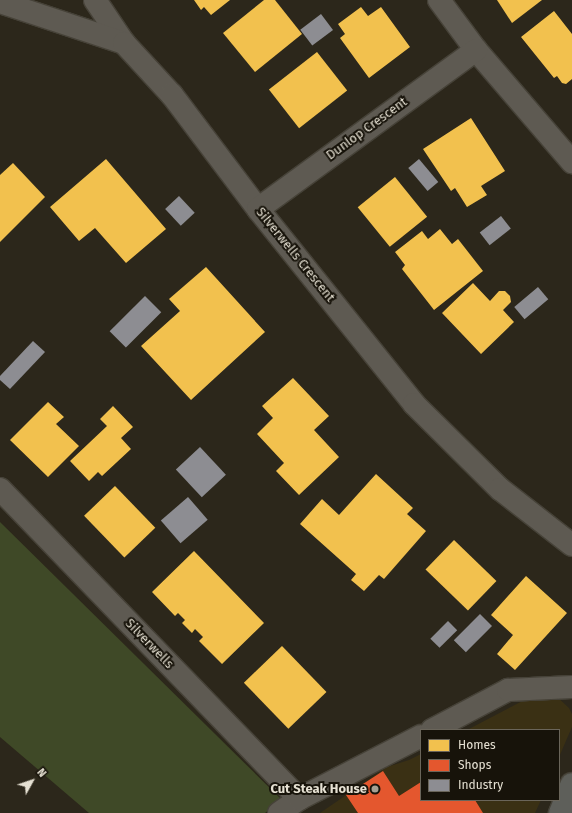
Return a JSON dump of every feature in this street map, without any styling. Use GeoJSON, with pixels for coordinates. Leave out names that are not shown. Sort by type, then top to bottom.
{"type":"FeatureCollection","features":[{"type":"Feature","properties":{"kind":"main road"},"geometry":{"type":"LineString","coordinates":[[560,812],[572,784]]}},
{"type":"Feature","properties":{"kind":"street"},"geometry":{"type":"LineString","coordinates":[[95,0],[124,43]]}},
{"type":"Feature","properties":{"kind":"street"},"geometry":{"type":"LineString","coordinates":[[439,0],[476,50],[572,162]]}},
{"type":"Feature","properties":{"kind":"street","name":"Silverwells Crescent"},"geometry":{"type":"LineString","coordinates":[[0,2],[124,43],[172,95],[258,209],[414,404],[500,489],[572,545]]}},
{"type":"Feature","properties":{"kind":"street","name":"Dunlop Crescent"},"geometry":{"type":"LineString","coordinates":[[258,209],[476,50]]}},
{"type":"Feature","properties":{"kind":"street","name":"Silverwells"},"geometry":{"type":"LineString","coordinates":[[0,489],[299,799]]}},
{"type":"Feature","properties":{"kind":"street"},"geometry":{"type":"LineString","coordinates":[[436,729],[463,723],[508,690],[572,687]]}},
{"type":"Feature","properties":{"kind":"street"},"geometry":{"type":"LineString","coordinates":[[279,813],[299,799],[420,737]]}},
{"type":"Feature","properties":{"kind":"shaded area"},"geometry":{"type":"Polygon","coordinates":[[[554,694],[569,708],[572,714],[572,727],[560,755],[560,729],[469,729],[532,696],[554,694]]]}},
{"type":"Feature","properties":{"kind":"shaded area"},"geometry":{"type":"Polygon","coordinates":[[[420,754],[420,801],[541,801],[535,813],[320,813],[387,767],[409,760],[420,754]]]}},
{"type":"Feature","properties":{"kind":"green space"},"geometry":{"type":"Polygon","coordinates":[[[0,522],[282,800],[265,813],[89,813],[0,737],[0,522]]]}},
{"type":"Feature","properties":{"kind":"building: Homes"},"geometry":{"type":"Polygon","coordinates":[[[194,0],[230,0],[211,15],[204,7],[201,10],[194,0]]]}},
{"type":"Feature","properties":{"kind":"building: Homes"},"geometry":{"type":"Polygon","coordinates":[[[264,0],[275,0],[302,34],[255,72],[223,33],[264,0]]]}},
{"type":"Feature","properties":{"kind":"building: Homes"},"geometry":{"type":"Polygon","coordinates":[[[497,0],[542,0],[512,23],[497,0]]]}},
{"type":"Feature","properties":{"kind":"building: Homes"},"geometry":{"type":"Polygon","coordinates":[[[361,7],[368,16],[381,7],[410,47],[369,78],[340,38],[345,34],[338,24],[361,7]]]}},
{"type":"Feature","properties":{"kind":"building: Homes"},"geometry":{"type":"Polygon","coordinates":[[[554,11],[572,34],[572,79],[566,84],[562,83],[557,76],[554,78],[521,37],[554,11]]]}},
{"type":"Feature","properties":{"kind":"building: Homes"},"geometry":{"type":"Polygon","coordinates":[[[317,52],[347,91],[299,128],[269,90],[317,52]]]}},
{"type":"Feature","properties":{"kind":"building: Homes"},"geometry":{"type":"Polygon","coordinates":[[[471,118],[505,171],[481,186],[487,195],[467,207],[455,188],[451,191],[423,149],[471,118]]]}},
{"type":"Feature","properties":{"kind":"building: Homes"},"geometry":{"type":"Polygon","coordinates":[[[106,159],[166,229],[126,263],[95,228],[79,241],[50,207],[106,159]]]}},
{"type":"Feature","properties":{"kind":"building: Homes"},"geometry":{"type":"Polygon","coordinates":[[[13,163],[45,197],[0,242],[0,175],[13,163]]]}},
{"type":"Feature","properties":{"kind":"building: Homes"},"geometry":{"type":"Polygon","coordinates":[[[395,177],[427,217],[390,247],[358,207],[395,177]]]}},
{"type":"Feature","properties":{"kind":"building: Homes"},"geometry":{"type":"Polygon","coordinates":[[[440,229],[452,244],[458,239],[483,271],[434,310],[402,269],[405,265],[395,252],[422,231],[428,239],[440,229]]]}},
{"type":"Feature","properties":{"kind":"building: Homes"},"geometry":{"type":"Polygon","coordinates":[[[206,267],[265,332],[191,400],[141,346],[180,311],[169,299],[206,267]]]}},
{"type":"Feature","properties":{"kind":"building: Homes"},"geometry":{"type":"Polygon","coordinates":[[[473,283],[490,301],[499,291],[505,291],[510,296],[511,302],[503,310],[514,322],[481,354],[442,313],[473,283]]]}},
{"type":"Feature","properties":{"kind":"building: Homes"},"geometry":{"type":"Polygon","coordinates":[[[293,378],[329,416],[314,430],[339,457],[299,495],[276,471],[284,463],[257,434],[273,418],[262,406],[293,378]]]}},
{"type":"Feature","properties":{"kind":"building: Homes"},"geometry":{"type":"Polygon","coordinates":[[[48,402],[64,417],[56,424],[79,446],[48,477],[10,440],[48,402]]]}},
{"type":"Feature","properties":{"kind":"building: Homes"},"geometry":{"type":"Polygon","coordinates":[[[113,406],[133,427],[121,438],[131,449],[102,476],[98,472],[89,481],[70,461],[107,426],[100,419],[113,406]]]}},
{"type":"Feature","properties":{"kind":"building: Homes"},"geometry":{"type":"Polygon","coordinates":[[[376,474],[413,508],[407,514],[426,531],[384,579],[379,575],[364,591],[351,580],[356,574],[300,524],[322,499],[339,515],[376,474]]]}},
{"type":"Feature","properties":{"kind":"building: Homes"},"geometry":{"type":"Polygon","coordinates":[[[115,486],[155,528],[124,558],[84,516],[115,486]]]}},
{"type":"Feature","properties":{"kind":"building: Homes"},"geometry":{"type":"Polygon","coordinates":[[[454,540],[496,581],[468,610],[426,569],[454,540]]]}},
{"type":"Feature","properties":{"kind":"building: Homes"},"geometry":{"type":"Polygon","coordinates":[[[194,551],[264,623],[222,664],[199,641],[203,637],[195,629],[192,633],[182,623],[185,620],[178,613],[175,616],[152,592],[194,551]]]}},
{"type":"Feature","properties":{"kind":"building: Homes"},"geometry":{"type":"Polygon","coordinates":[[[526,576],[567,613],[515,670],[497,654],[513,635],[491,615],[526,576]]]}},
{"type":"Feature","properties":{"kind":"building: Homes"},"geometry":{"type":"Polygon","coordinates":[[[282,646],[326,692],[288,729],[244,683],[282,646]]]}},
{"type":"Feature","properties":{"kind":"building: Shops","name":"Cut Steak House"},"geometry":{"type":"Polygon","coordinates":[[[383,771],[399,796],[420,783],[420,801],[476,801],[483,813],[358,813],[346,795],[383,771]]]}},
{"type":"Feature","properties":{"kind":"building: Industry"},"geometry":{"type":"Polygon","coordinates":[[[321,14],[333,30],[312,46],[300,30],[321,14]]]}},
{"type":"Feature","properties":{"kind":"building: Industry"},"geometry":{"type":"Polygon","coordinates":[[[419,159],[438,182],[428,191],[408,168],[419,159]]]}},
{"type":"Feature","properties":{"kind":"building: Industry"},"geometry":{"type":"Polygon","coordinates":[[[179,196],[195,213],[181,226],[165,209],[179,196]]]}},
{"type":"Feature","properties":{"kind":"building: Industry"},"geometry":{"type":"Polygon","coordinates":[[[501,216],[511,229],[490,245],[480,233],[501,216]]]}},
{"type":"Feature","properties":{"kind":"building: Industry"},"geometry":{"type":"Polygon","coordinates":[[[538,287],[548,299],[525,319],[514,307],[538,287]]]}},
{"type":"Feature","properties":{"kind":"building: Industry"},"geometry":{"type":"Polygon","coordinates":[[[145,296],[161,312],[126,348],[110,331],[145,296]]]}},
{"type":"Feature","properties":{"kind":"building: Industry"},"geometry":{"type":"Polygon","coordinates":[[[33,341],[45,352],[10,389],[0,380],[0,376],[33,341]]]}},
{"type":"Feature","properties":{"kind":"building: Industry"},"geometry":{"type":"Polygon","coordinates":[[[200,447],[226,475],[202,497],[176,470],[200,447]]]}},
{"type":"Feature","properties":{"kind":"building: Industry"},"geometry":{"type":"Polygon","coordinates":[[[188,497],[208,520],[181,543],[161,521],[188,497]]]}},
{"type":"Feature","properties":{"kind":"building: Industry"},"geometry":{"type":"Polygon","coordinates":[[[480,614],[492,626],[466,652],[454,640],[480,614]]]}},
{"type":"Feature","properties":{"kind":"building: Industry"},"geometry":{"type":"Polygon","coordinates":[[[448,621],[457,630],[440,648],[430,639],[448,621]]]}},
{"type":"Feature","properties":{"kind":"place","name":"Cut Steak House"},"geometry":{"type":"Point","coordinates":[375,789]}}]}
